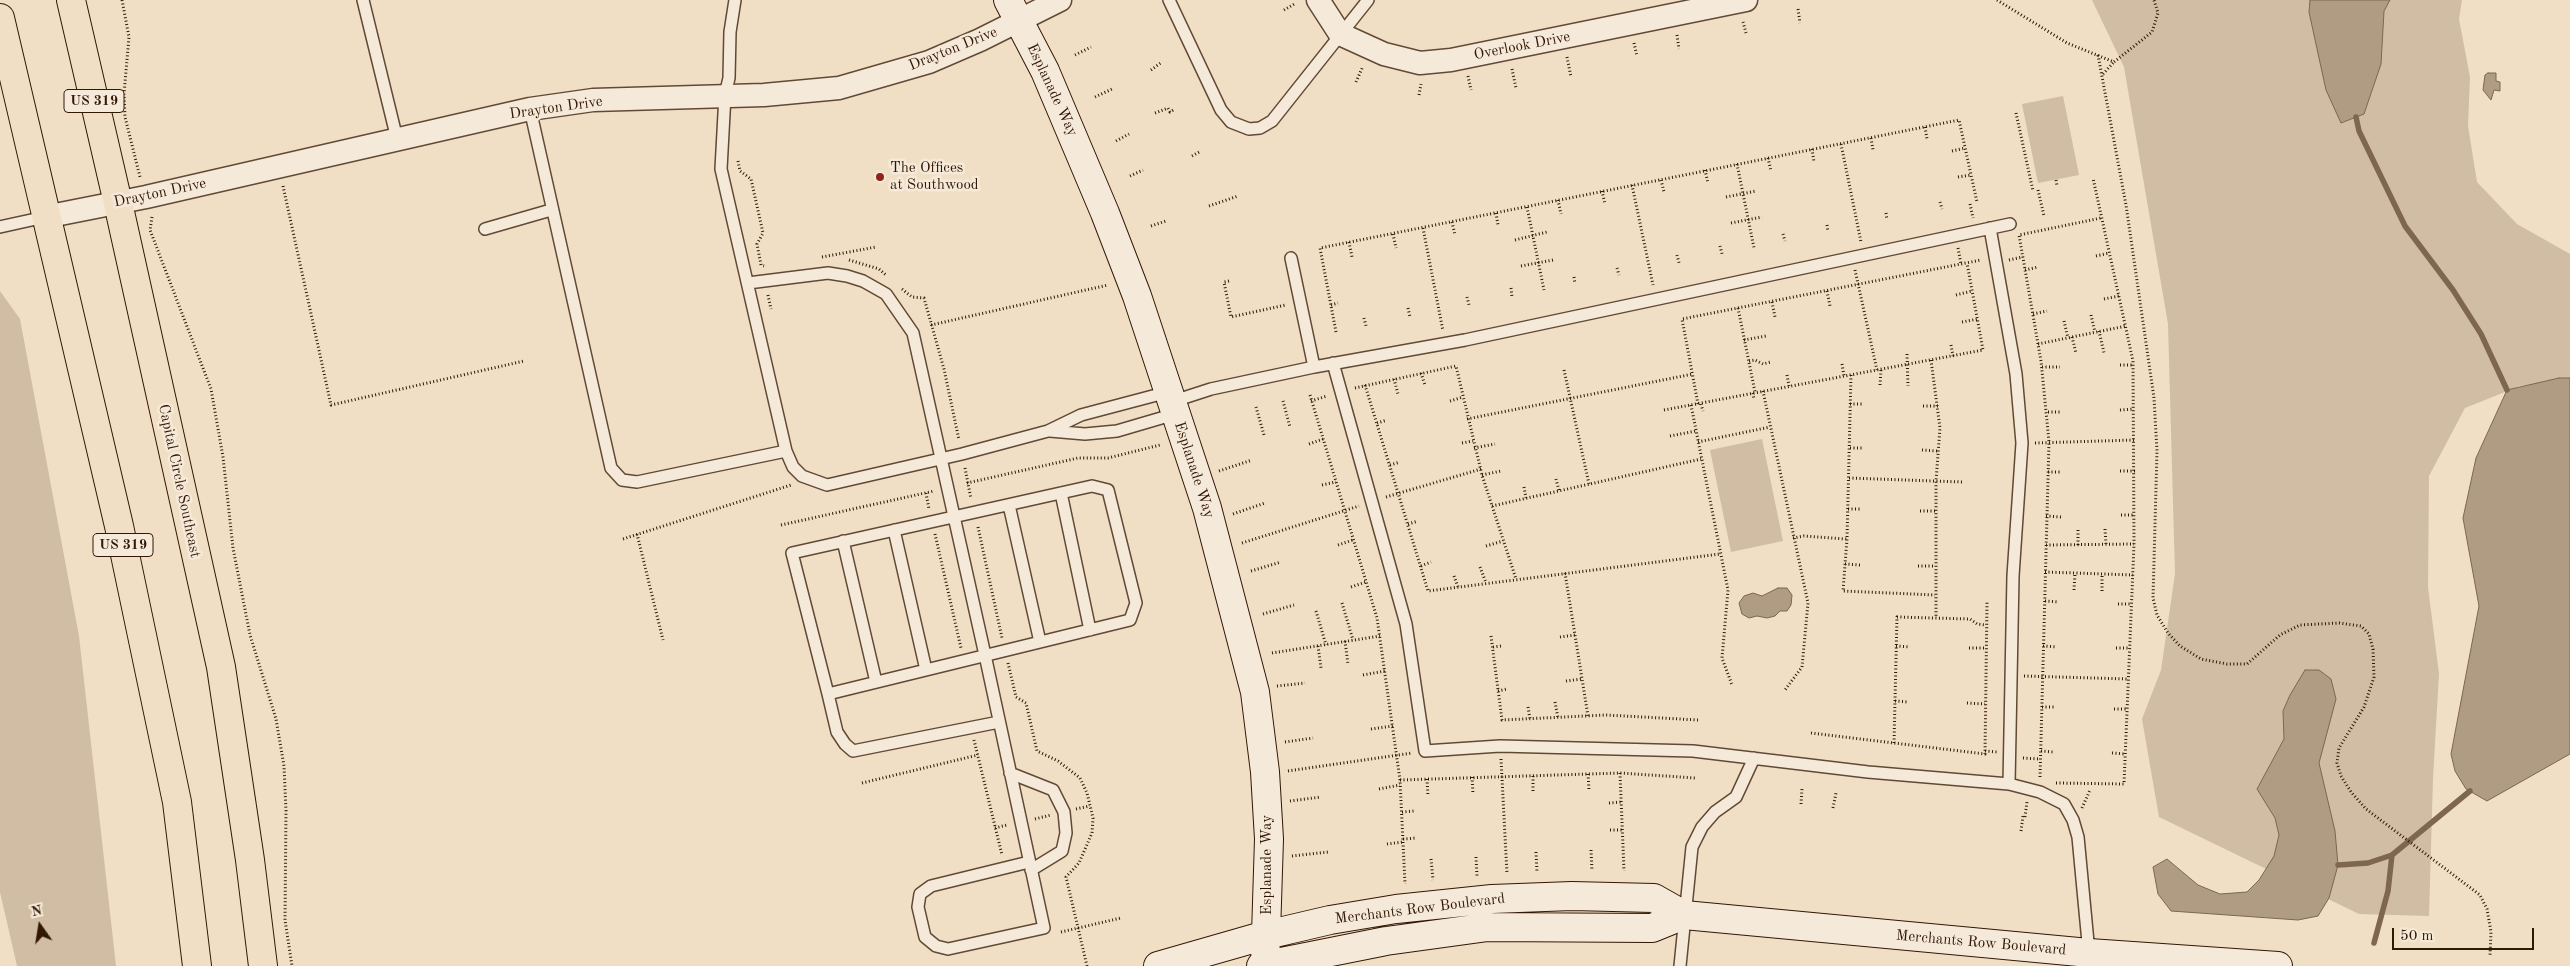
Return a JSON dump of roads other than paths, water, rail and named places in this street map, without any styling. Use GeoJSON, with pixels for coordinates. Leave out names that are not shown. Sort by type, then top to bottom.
{"type":"FeatureCollection","features":[{"type":"Feature","properties":{"kind":"main road","name":"Capital Circle Southeast"},"geometry":{"type":"LineString","coordinates":[[71,0],[221,667],[250,860],[263,966]]}},
{"type":"Feature","properties":{"kind":"main road","name":"US 319"},"geometry":{"type":"LineString","coordinates":[[0,18],[45,217],[119,526],[177,802],[197,966]]}},
{"type":"Feature","properties":{"kind":"street","name":"Drayton Drive"},"geometry":{"type":"LineString","coordinates":[[45,217],[146,197],[530,109],[593,100],[764,95],[839,88],[929,62],[1014,10],[1060,0]]}},
{"type":"Feature","properties":{"kind":"street"},"geometry":{"type":"LineString","coordinates":[[1307,2],[1340,34]]}},
{"type":"Feature","properties":{"kind":"street","name":"Overlook Drive"},"geometry":{"type":"LineString","coordinates":[[1340,34],[1384,54],[1420,63],[1451,60],[1687,6],[1745,11]]}},
{"type":"Feature","properties":{"kind":"street","name":"Esplanade Way"},"geometry":{"type":"LineString","coordinates":[[1014,10],[1056,96],[1105,213],[1137,296],[1207,508],[1255,692],[1265,772],[1269,839],[1264,966]]}},
{"type":"Feature","properties":{"kind":"street","name":"Merchants Row Boulevard"},"geometry":{"type":"LineString","coordinates":[[1158,966],[1266,935],[1330,920],[1387,910],[1492,899],[1572,896],[1654,898],[1684,915],[2090,960],[2278,966]]}},
{"type":"Feature","properties":{"kind":"street","name":"Merchants Row Boulevard"},"geometry":{"type":"LineString","coordinates":[[1264,966],[1386,941],[1488,927],[1652,928],[1684,915]]}},
{"type":"Feature","properties":{"kind":"lane"},"geometry":{"type":"LineString","coordinates":[[363,0],[397,140]]}},
{"type":"Feature","properties":{"kind":"lane"},"geometry":{"type":"LineString","coordinates":[[735,0],[730,32],[729,78],[725,95],[721,169],[786,451],[793,467],[802,476],[827,485],[962,454],[1048,431],[1081,415],[1171,403]]}},
{"type":"Feature","properties":{"kind":"lane"},"geometry":{"type":"LineString","coordinates":[[1169,0],[1221,110],[1231,122],[1249,129],[1260,128],[1272,121],[1368,0]]}},
{"type":"Feature","properties":{"kind":"lane"},"geometry":{"type":"LineString","coordinates":[[530,109],[551,210],[611,468],[622,480],[637,482],[786,451]]}},
{"type":"Feature","properties":{"kind":"lane"},"geometry":{"type":"LineString","coordinates":[[485,229],[551,210]]}},
{"type":"Feature","properties":{"kind":"lane"},"geometry":{"type":"LineString","coordinates":[[0,227],[45,217]]}},
{"type":"Feature","properties":{"kind":"lane"},"geometry":{"type":"LineString","coordinates":[[1048,431],[1085,434],[1117,431],[1171,403],[1211,390],[1333,363],[1446,343],[2010,224]]}},
{"type":"Feature","properties":{"kind":"lane"},"geometry":{"type":"LineString","coordinates":[[1990,228],[2016,374],[2022,443],[2013,576],[2008,784]]}},
{"type":"Feature","properties":{"kind":"lane"},"geometry":{"type":"LineString","coordinates":[[1291,258],[1314,367]]}},
{"type":"Feature","properties":{"kind":"lane"},"geometry":{"type":"LineString","coordinates":[[748,283],[828,273],[863,282],[886,294],[913,333],[985,655],[999,722],[1010,773],[1021,822],[1030,866],[1044,928],[948,949],[936,946],[925,937],[918,907],[920,894],[931,886],[1005,868],[1030,866],[1062,850],[1066,833],[1064,812],[1053,790],[1010,773]]}},
{"type":"Feature","properties":{"kind":"lane"},"geometry":{"type":"LineString","coordinates":[[1333,363],[1406,624],[1425,751],[1500,746],[1694,751],[1868,772],[2008,784],[2040,792],[2064,804],[2073,820],[2078,838],[2090,960]]}},
{"type":"Feature","properties":{"kind":"lane"},"geometry":{"type":"LineString","coordinates":[[828,694],[1130,620],[1136,603],[1108,490],[1092,486],[792,553],[837,732],[853,752],[999,722]]}},
{"type":"Feature","properties":{"kind":"lane"},"geometry":{"type":"LineString","coordinates":[[1061,493],[1090,630]]}},
{"type":"Feature","properties":{"kind":"lane"},"geometry":{"type":"LineString","coordinates":[[1010,505],[1040,642]]}},
{"type":"Feature","properties":{"kind":"lane"},"geometry":{"type":"LineString","coordinates":[[894,530],[926,670]]}},
{"type":"Feature","properties":{"kind":"lane"},"geometry":{"type":"LineString","coordinates":[[843,541],[876,682]]}},
{"type":"Feature","properties":{"kind":"lane"},"geometry":{"type":"LineString","coordinates":[[1680,966],[1692,847],[1702,827],[1715,812],[1736,797],[1754,758]]}},
{"type":"Feature","properties":{"kind":"waterway"},"geometry":{"type":"LineString","coordinates":[[2356,117],[2359,131],[2405,226],[2453,290],[2481,334],[2507,390]]}},
{"type":"Feature","properties":{"kind":"waterway"},"geometry":{"type":"LineString","coordinates":[[2338,865],[2368,863],[2392,855],[2470,791]]}},
{"type":"Feature","properties":{"kind":"waterway"},"geometry":{"type":"LineString","coordinates":[[2374,943],[2388,891],[2392,855]]}},
{"type":"Feature","properties":{"kind":"place","name":"The Offices at Southwood"},"geometry":{"type":"Point","coordinates":[880,177]}}]}
